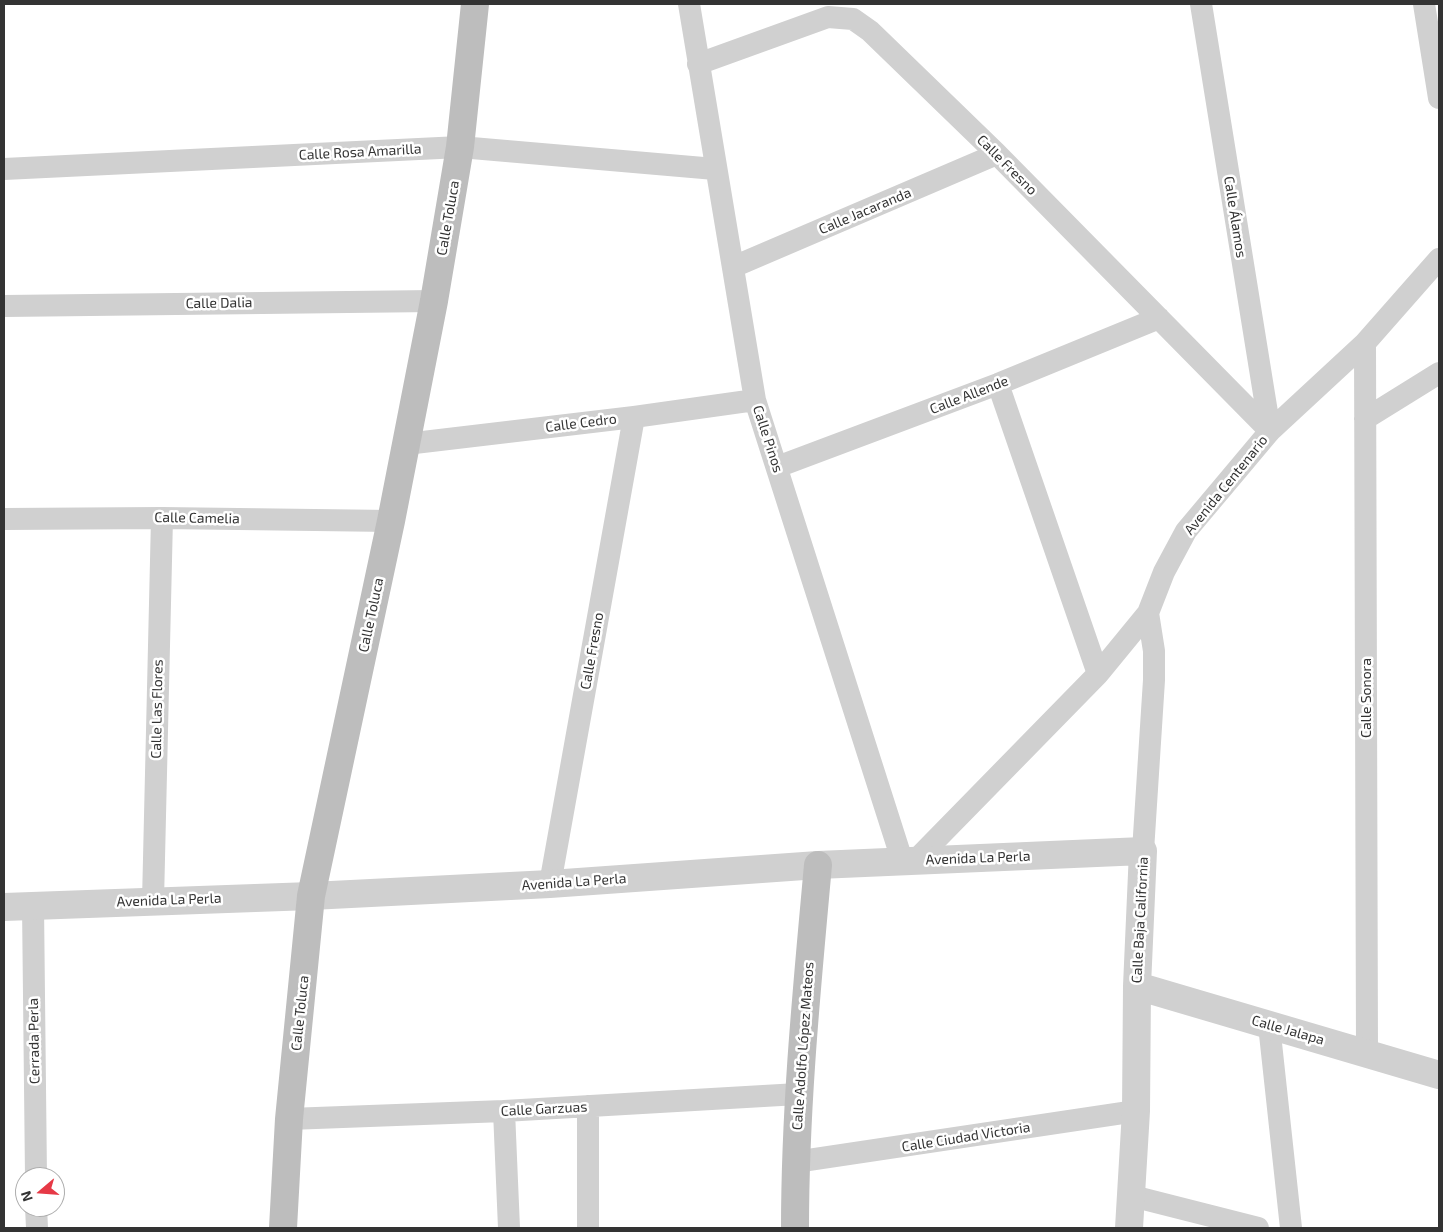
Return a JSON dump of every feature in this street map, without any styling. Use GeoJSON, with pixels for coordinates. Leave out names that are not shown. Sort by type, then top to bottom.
{"type":"FeatureCollection","features":[{"type":"Feature","properties":{"kind":"main road","name":"Calle Toluca"},"geometry":{"type":"LineString","coordinates":[[283,1228],[289,1119],[311,896],[391,520],[434,301],[460,147],[475,4]]}},
{"type":"Feature","properties":{"kind":"main road","name":"Calle Adolfo López Mateos"},"geometry":{"type":"LineString","coordinates":[[795,1228],[798,1094],[818,865]]}},
{"type":"Feature","properties":{"kind":"street","name":"Calle Pinos"},"geometry":{"type":"LineString","coordinates":[[689,4],[755,400],[909,860]]}},
{"type":"Feature","properties":{"kind":"street","name":"Calle Álamos"},"geometry":{"type":"LineString","coordinates":[[1201,4],[1270,431]]}},
{"type":"Feature","properties":{"kind":"street"},"geometry":{"type":"LineString","coordinates":[[1424,4],[1439,98]]}},
{"type":"Feature","properties":{"kind":"street","name":"Calle Fresno"},"geometry":{"type":"LineString","coordinates":[[698,64],[828,17],[853,19],[870,31],[997,154],[1270,431]]}},
{"type":"Feature","properties":{"kind":"street","name":"Calle Rosa Amarilla"},"geometry":{"type":"LineString","coordinates":[[4,169],[460,147],[715,169]]}},
{"type":"Feature","properties":{"kind":"street","name":"Calle Jacaranda"},"geometry":{"type":"LineString","coordinates":[[733,267],[997,154]]}},
{"type":"Feature","properties":{"kind":"street","name":"Avenida Centenario"},"geometry":{"type":"LineString","coordinates":[[909,860],[1098,674],[1148,613],[1164,572],[1186,531],[1270,431],[1365,343],[1439,259]]}},
{"type":"Feature","properties":{"kind":"street","name":"Calle Dalia"},"geometry":{"type":"LineString","coordinates":[[4,306],[434,301]]}},
{"type":"Feature","properties":{"kind":"street","name":"Calle Allende"},"geometry":{"type":"LineString","coordinates":[[777,467],[998,384],[1159,318]]}},
{"type":"Feature","properties":{"kind":"street","name":"Calle Sonora"},"geometry":{"type":"LineString","coordinates":[[1365,343],[1367,1053]]}},
{"type":"Feature","properties":{"kind":"street"},"geometry":{"type":"LineString","coordinates":[[1365,419],[1439,373]]}},
{"type":"Feature","properties":{"kind":"street"},"geometry":{"type":"LineString","coordinates":[[998,384],[1098,674]]}},
{"type":"Feature","properties":{"kind":"street","name":"Calle Cedro"},"geometry":{"type":"LineString","coordinates":[[406,444],[634,417],[755,400]]}},
{"type":"Feature","properties":{"kind":"street","name":"Calle Fresno"},"geometry":{"type":"LineString","coordinates":[[550,884],[634,417]]}},
{"type":"Feature","properties":{"kind":"street","name":"Calle Las Flores"},"geometry":{"type":"LineString","coordinates":[[153,901],[162,518]]}},
{"type":"Feature","properties":{"kind":"street","name":"Calle Camelia"},"geometry":{"type":"LineString","coordinates":[[4,519],[391,520]]}},
{"type":"Feature","properties":{"kind":"street","name":"Calle Baja California"},"geometry":{"type":"LineString","coordinates":[[1129,1228],[1136,1111],[1137,986],[1143,851],[1154,680],[1154,651],[1148,613]]}},
{"type":"Feature","properties":{"kind":"street","name":"Avenida La Perla"},"geometry":{"type":"LineString","coordinates":[[4,906],[311,896],[550,884],[909,860],[1143,851]]}},
{"type":"Feature","properties":{"kind":"street","name":"Cerrada Perla"},"geometry":{"type":"LineString","coordinates":[[33,905],[36,1167]]}},
{"type":"Feature","properties":{"kind":"street","name":"Calle Jalapa"},"geometry":{"type":"LineString","coordinates":[[1137,986],[1439,1075]]}},
{"type":"Feature","properties":{"kind":"street"},"geometry":{"type":"LineString","coordinates":[[1269,1025],[1291,1228]]}},
{"type":"Feature","properties":{"kind":"street","name":"Calle Garzuas"},"geometry":{"type":"LineString","coordinates":[[289,1119],[504,1111],[798,1094]]}},
{"type":"Feature","properties":{"kind":"street"},"geometry":{"type":"LineString","coordinates":[[588,1106],[588,1228]]}},
{"type":"Feature","properties":{"kind":"street"},"geometry":{"type":"LineString","coordinates":[[504,1111],[510,1228]]}},
{"type":"Feature","properties":{"kind":"street","name":"Calle Ciudad Victoria"},"geometry":{"type":"LineString","coordinates":[[795,1162],[1136,1111]]}},
{"type":"Feature","properties":{"kind":"street"},"geometry":{"type":"LineString","coordinates":[[1132,1196],[1258,1228]]}}]}
